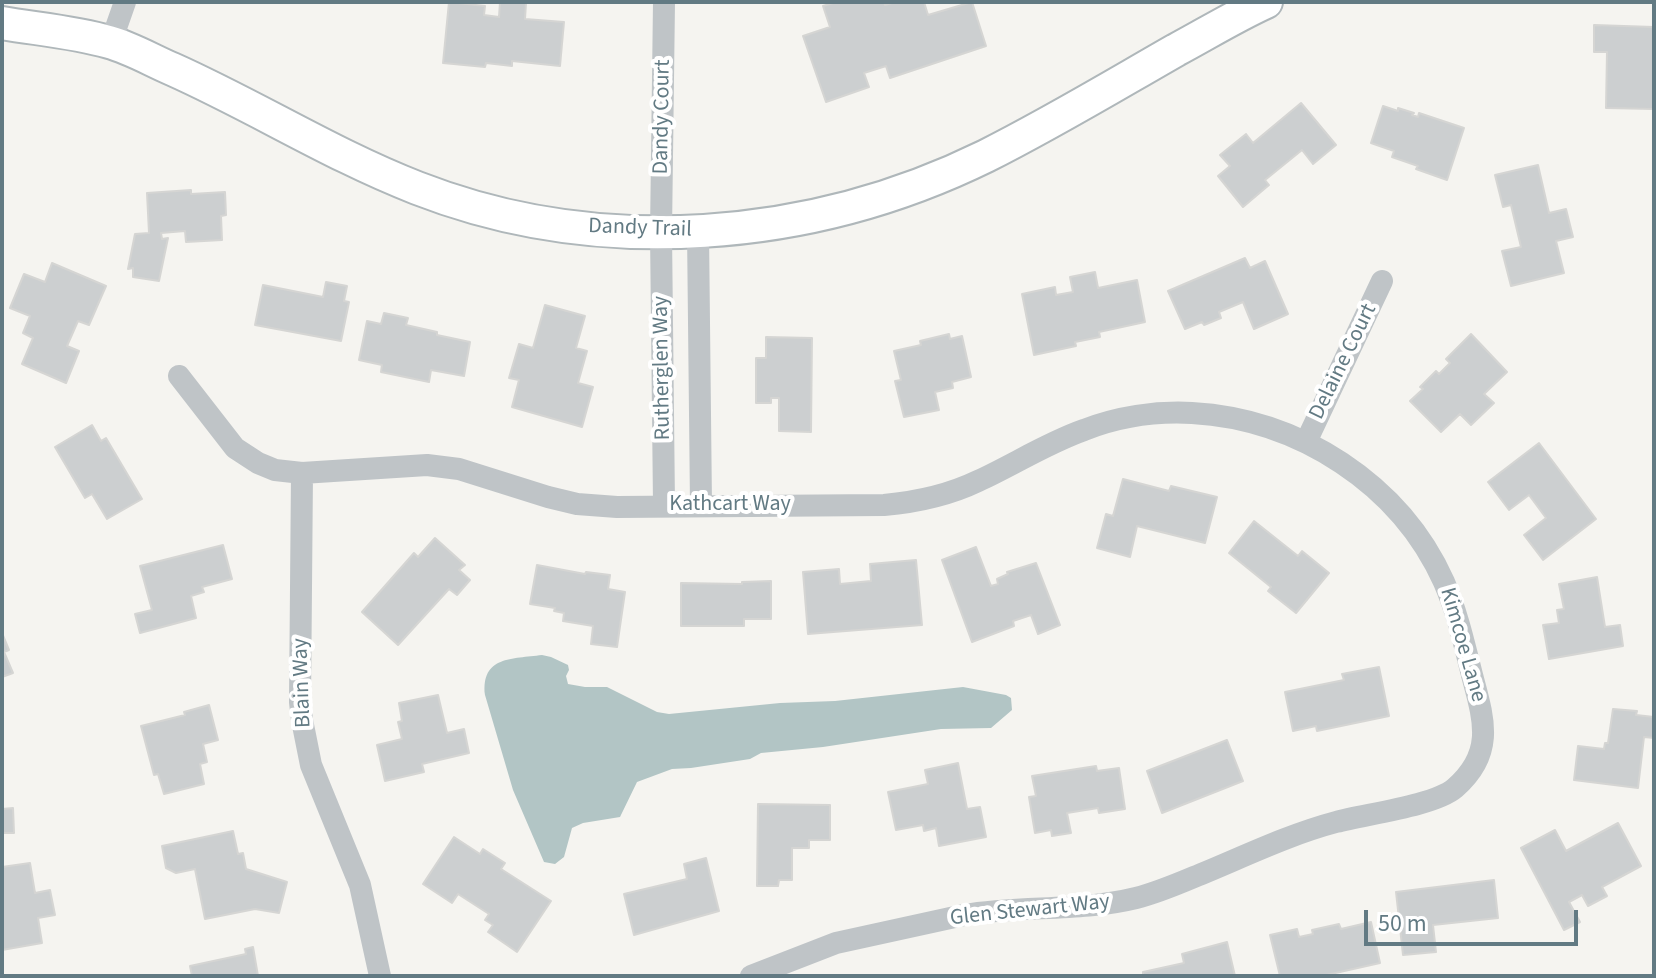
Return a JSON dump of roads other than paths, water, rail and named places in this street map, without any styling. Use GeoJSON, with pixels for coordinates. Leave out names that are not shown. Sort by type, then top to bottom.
{"type":"FeatureCollection","features":[{"type":"Feature","properties":{"kind":"street"},"geometry":{"type":"LineString","coordinates":[[111,42],[125,2]]}},
{"type":"Feature","properties":{"kind":"street","name":"Dandy Court"},"geometry":{"type":"LineString","coordinates":[[661,232],[664,2]]}},
{"type":"Feature","properties":{"kind":"street","name":"Dandy Trail"},"geometry":{"type":"LineString","coordinates":[[2,23],[111,42],[227,94],[364,165],[426,191],[517,217],[596,230],[661,232],[753,226],[831,212],[942,176],[1004,147],[1265,2]]}},
{"type":"Feature","properties":{"kind":"street"},"geometry":{"type":"LineString","coordinates":[[698,231],[701,505]]}},
{"type":"Feature","properties":{"kind":"street","name":"Rutherglen Way"},"geometry":{"type":"LineString","coordinates":[[661,232],[664,505]]}},
{"type":"Feature","properties":{"kind":"street","name":"Delaine Court"},"geometry":{"type":"LineString","coordinates":[[1306,442],[1382,281]]}},
{"type":"Feature","properties":{"kind":"street","name":"Kathcart Way"},"geometry":{"type":"LineString","coordinates":[[179,376],[235,448],[275,470],[302,473],[427,465],[459,469],[577,504],[617,507],[884,505],[921,500],[976,482],[1084,429],[1149,415],[1190,413],[1230,417],[1281,431],[1306,442]]}},
{"type":"Feature","properties":{"kind":"street","name":"Kimcoe Lane"},"geometry":{"type":"LineString","coordinates":[[1306,442],[1330,454],[1382,494],[1417,535],[1443,581],[1458,618],[1485,731],[1482,750],[1476,762]]}},
{"type":"Feature","properties":{"kind":"street","name":"Blain Way"},"geometry":{"type":"LineString","coordinates":[[302,473],[302,720],[311,765],[360,885],[380,976]]}},
{"type":"Feature","properties":{"kind":"street","name":"Glen Stewart Way"},"geometry":{"type":"LineString","coordinates":[[751,976],[836,943],[964,915],[1089,907],[1148,895],[1308,830],[1433,800],[1452,791],[1470,774],[1476,762]]}}]}
